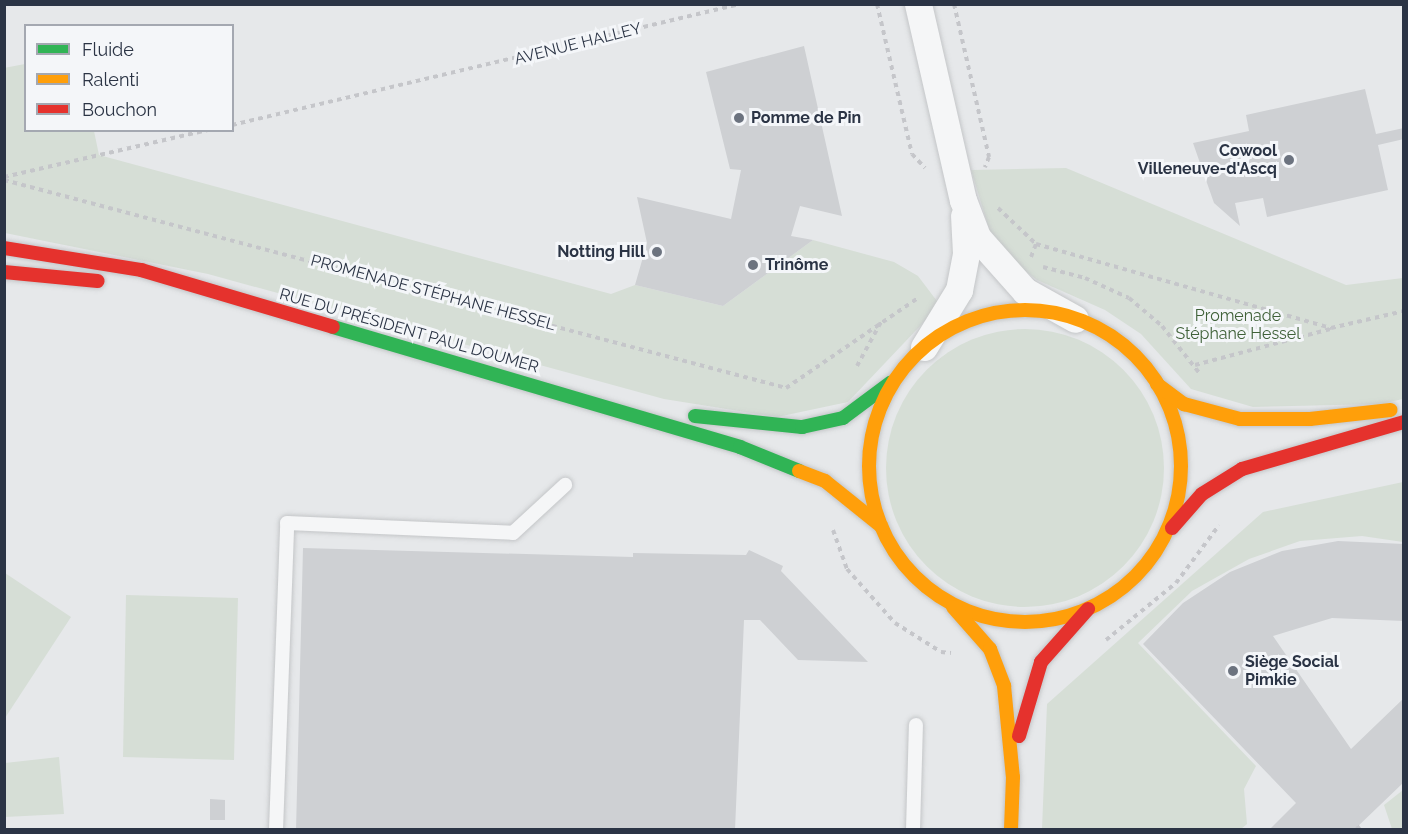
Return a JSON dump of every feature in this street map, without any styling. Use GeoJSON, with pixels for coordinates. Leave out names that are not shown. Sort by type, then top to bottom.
{"type":"FeatureCollection","features":[{"type":"Feature","properties":{"kind":"main road","name":"RUE DU PRÉSIDENT PAUL DOUMER"},"geometry":{"type":"LineString","coordinates":[[4,248],[141,270],[251,305],[558,390],[804,471],[847,494],[881,525]]}},
{"type":"Feature","properties":{"kind":"main road"},"geometry":{"type":"LineString","coordinates":[[4,272],[110,283]]}},
{"type":"Feature","properties":{"kind":"main road","name":"RUE DU PRÉSIDENT PAUL DOUMER"},"geometry":{"type":"LineString","coordinates":[[141,286],[251,305]]}},
{"type":"Feature","properties":{"kind":"main road"},"geometry":{"type":"LineString","coordinates":[[1013,777],[998,668],[979,633],[907,568],[881,525],[869,474],[872,438],[882,404],[900,373],[924,347],[970,320],[1005,312],[1040,311],[1075,319],[1122,344],[1157,384],[1184,404],[1214,414],[1272,421],[1404,408]]}},
{"type":"Feature","properties":{"kind":"main road","name":"RUE DU PRÉSIDENT PAUL DOUMER"},"geometry":{"type":"LineString","coordinates":[[558,390],[749,424],[802,427],[843,418],[862,407],[900,373]]}},
{"type":"Feature","properties":{"kind":"main road"},"geometry":{"type":"LineString","coordinates":[[1157,384],[1177,430],[1181,464],[1178,497],[1161,544]]}},
{"type":"Feature","properties":{"kind":"main road"},"geometry":{"type":"LineString","coordinates":[[1011,830],[1013,777],[1034,677],[1051,648],[1088,609],[1130,582],[1186,510],[1221,478],[1270,459],[1404,422]]}},
{"type":"Feature","properties":{"kind":"main road"},"geometry":{"type":"LineString","coordinates":[[945,600],[975,614],[1008,621],[1041,622],[1088,609]]}},
{"type":"Feature","properties":{"kind":"street"},"geometry":{"type":"LineString","coordinates":[[918,4],[963,200],[977,237],[999,267],[1033,296],[1075,319]]}},
{"type":"Feature","properties":{"kind":"street"},"geometry":{"type":"LineString","coordinates":[[924,347],[950,310],[962,281],[966,253],[963,200]]}},
{"type":"Feature","properties":{"kind":"lane"},"geometry":{"type":"LineString","coordinates":[[276,830],[287,524],[513,533],[565,485]]}},
{"type":"Feature","properties":{"kind":"lane"},"geometry":{"type":"LineString","coordinates":[[913,830],[916,725]]}},
{"type":"Feature","properties":{"kind":"path","name":"AVENUE HALLEY"},"geometry":{"type":"LineString","coordinates":[[234,125],[417,83],[740,4]]}},
{"type":"Feature","properties":{"kind":"path"},"geometry":{"type":"LineString","coordinates":[[877,4],[912,154],[934,177]]}},
{"type":"Feature","properties":{"kind":"path"},"geometry":{"type":"LineString","coordinates":[[4,178],[200,132]]}},
{"type":"Feature","properties":{"kind":"path"},"geometry":{"type":"LineString","coordinates":[[985,166],[987,176]]}},
{"type":"Feature","properties":{"kind":"path","name":"PROMENADE STÉPHANE HESSEL"},"geometry":{"type":"LineString","coordinates":[[4,178],[786,388],[929,291]]}},
{"type":"Feature","properties":{"kind":"path"},"geometry":{"type":"LineString","coordinates":[[995,205],[1036,244],[1331,328]]}},
{"type":"Feature","properties":{"kind":"path"},"geometry":{"type":"LineString","coordinates":[[1028,266],[1036,244]]}},
{"type":"Feature","properties":{"kind":"path"},"geometry":{"type":"LineString","coordinates":[[1037,267],[1063,270],[1129,298],[1162,326],[1195,365],[1211,395],[1214,414]]}},
{"type":"Feature","properties":{"kind":"path"},"geometry":{"type":"LineString","coordinates":[[1195,365],[1331,328],[1404,311]]}},
{"type":"Feature","properties":{"kind":"path"},"geometry":{"type":"LineString","coordinates":[[1097,645],[1138,619],[1176,583],[1217,533],[1224,505],[1221,478]]}},
{"type":"Feature","properties":{"kind":"path"},"geometry":{"type":"LineString","coordinates":[[832,521],[847,569],[895,624],[941,652],[958,653]]}},
{"type":"Feature","properties":{"kind":"green space"},"geometry":{"type":"Polygon","coordinates":[[[24,64],[24,132],[94,132],[99,155],[611,294],[635,285],[723,306],[813,240],[894,262],[918,276],[940,305],[848,402],[777,417],[664,399],[208,274],[5,233],[4,68],[24,64]]]}},
{"type":"Feature","properties":{"kind":"green space","name":"Promenade Stéphane Hessel"},"geometry":{"type":"Polygon","coordinates":[[[1066,168],[1346,285],[1403,278],[1403,399],[1380,404],[1253,407],[1191,389],[1141,334],[1105,310],[1037,280],[1010,259],[990,232],[971,170],[1066,168]]]}},
{"type":"Feature","properties":{"kind":"green space"},"geometry":{"type":"Polygon","coordinates":[[[1025,329],[1052,332],[1078,340],[1102,353],[1123,370],[1140,391],[1153,415],[1161,441],[1164,468],[1161,495],[1153,521],[1140,545],[1123,566],[1102,583],[1078,596],[1052,604],[1025,607],[998,604],[972,596],[948,583],[927,566],[910,545],[897,521],[889,495],[886,468],[889,441],[897,415],[910,391],[927,370],[948,353],[972,340],[998,332],[1025,329]]]}},
{"type":"Feature","properties":{"kind":"green space"},"geometry":{"type":"Polygon","coordinates":[[[1403,482],[1403,542],[1362,536],[1300,541],[1249,559],[1192,591],[1138,643],[1256,766],[1244,789],[1247,824],[1241,829],[1042,829],[1047,704],[1263,512],[1403,482]]]}},
{"type":"Feature","properties":{"kind":"green space"},"geometry":{"type":"Polygon","coordinates":[[[5,573],[71,617],[5,718],[5,573]]]}},
{"type":"Feature","properties":{"kind":"green space"},"geometry":{"type":"Polygon","coordinates":[[[126,595],[238,598],[234,760],[123,757],[126,595]]]}},
{"type":"Feature","properties":{"kind":"green space"},"geometry":{"type":"Polygon","coordinates":[[[59,757],[64,814],[5,817],[5,763],[59,757]]]}},
{"type":"Feature","properties":{"kind":"green space"},"geometry":{"type":"Polygon","coordinates":[[[1403,790],[1403,829],[1392,829],[1384,805],[1403,790]]]}},
{"type":"Feature","properties":{"kind":"building"},"geometry":{"type":"Polygon","coordinates":[[[804,46],[842,216],[800,206],[791,236],[813,240],[723,306],[635,285],[647,243],[637,197],[731,219],[741,170],[730,169],[706,72],[804,46]]]}},
{"type":"Feature","properties":{"kind":"building","name":"Cowool Villeneuve-d'Ascq"},"geometry":{"type":"Polygon","coordinates":[[[1365,89],[1376,134],[1404,128],[1404,139],[1378,145],[1388,190],[1267,217],[1263,198],[1235,203],[1240,226],[1214,203],[1193,143],[1249,131],[1246,115],[1365,89]]]}},
{"type":"Feature","properties":{"kind":"building","name":"Siège Social Pimkie"},"geometry":{"type":"Polygon","coordinates":[[[1338,541],[1404,544],[1404,621],[1332,618],[1273,636],[1351,749],[1404,698],[1404,782],[1354,830],[1269,830],[1296,803],[1143,644],[1183,603],[1230,572],[1282,551],[1338,541]]]}},
{"type":"Feature","properties":{"kind":"building"},"geometry":{"type":"Polygon","coordinates":[[[303,548],[633,557],[633,553],[746,555],[749,550],[783,566],[781,571],[868,662],[798,660],[760,620],[744,620],[735,830],[296,830],[303,548]]]}},
{"type":"Feature","properties":{"kind":"building"},"geometry":{"type":"Polygon","coordinates":[[[210,799],[225,800],[225,820],[210,820],[210,799]]]}},
{"type":"Feature","properties":{"kind":"traffic: fast"},"geometry":{"type":"LineString","coordinates":[[333,327],[740,447],[799,471]]}},
{"type":"Feature","properties":{"kind":"traffic: fast"},"geometry":{"type":"LineString","coordinates":[[695,416],[802,427],[843,418],[890,383]]}},
{"type":"Feature","properties":{"kind":"traffic: slow"},"geometry":{"type":"LineString","coordinates":[[1025,310],[1055,313],[1085,322],[1112,337],[1135,356],[1154,379],[1169,406],[1178,436],[1181,466],[1178,496],[1169,526],[1154,553],[1135,576],[1112,595],[1085,610],[1055,619],[1025,622],[995,619],[965,610],[938,595],[915,576],[896,553],[881,526],[872,496],[869,466],[872,436],[881,406],[896,379],[915,356],[938,337],[965,322],[995,313],[1025,310]]}},
{"type":"Feature","properties":{"kind":"traffic: slow"},"geometry":{"type":"LineString","coordinates":[[1157,384],[1184,404],[1240,419],[1310,419],[1390,410]]}},
{"type":"Feature","properties":{"kind":"traffic: slow"},"geometry":{"type":"LineString","coordinates":[[799,471],[825,481],[881,526]]}},
{"type":"Feature","properties":{"kind":"traffic: slow"},"geometry":{"type":"LineString","coordinates":[[953,607],[990,649],[1004,686],[1013,777],[1011,830]]}},
{"type":"Feature","properties":{"kind":"traffic: jam"},"geometry":{"type":"LineString","coordinates":[[4,248],[141,270],[333,327]]}},
{"type":"Feature","properties":{"kind":"traffic: jam"},"geometry":{"type":"LineString","coordinates":[[4,272],[98,281]]}},
{"type":"Feature","properties":{"kind":"traffic: jam"},"geometry":{"type":"LineString","coordinates":[[1172,528],[1202,494],[1242,469],[1404,422]]}},
{"type":"Feature","properties":{"kind":"traffic: jam"},"geometry":{"type":"LineString","coordinates":[[1019,736],[1041,662],[1088,609]]}},
{"type":"Feature","properties":{"kind":"place","name":"Pomme de Pin"},"geometry":{"type":"Point","coordinates":[739,118]}},
{"type":"Feature","properties":{"kind":"place","name":"Cowool Villeneuve-d'Ascq"},"geometry":{"type":"Point","coordinates":[1289,160]}},
{"type":"Feature","properties":{"kind":"place","name":"Notting Hill"},"geometry":{"type":"Point","coordinates":[657,252]}},
{"type":"Feature","properties":{"kind":"place","name":"Trinôme"},"geometry":{"type":"Point","coordinates":[753,265]}},
{"type":"Feature","properties":{"kind":"place","name":"Siège Social Pimkie"},"geometry":{"type":"Point","coordinates":[1233,671]}}]}
